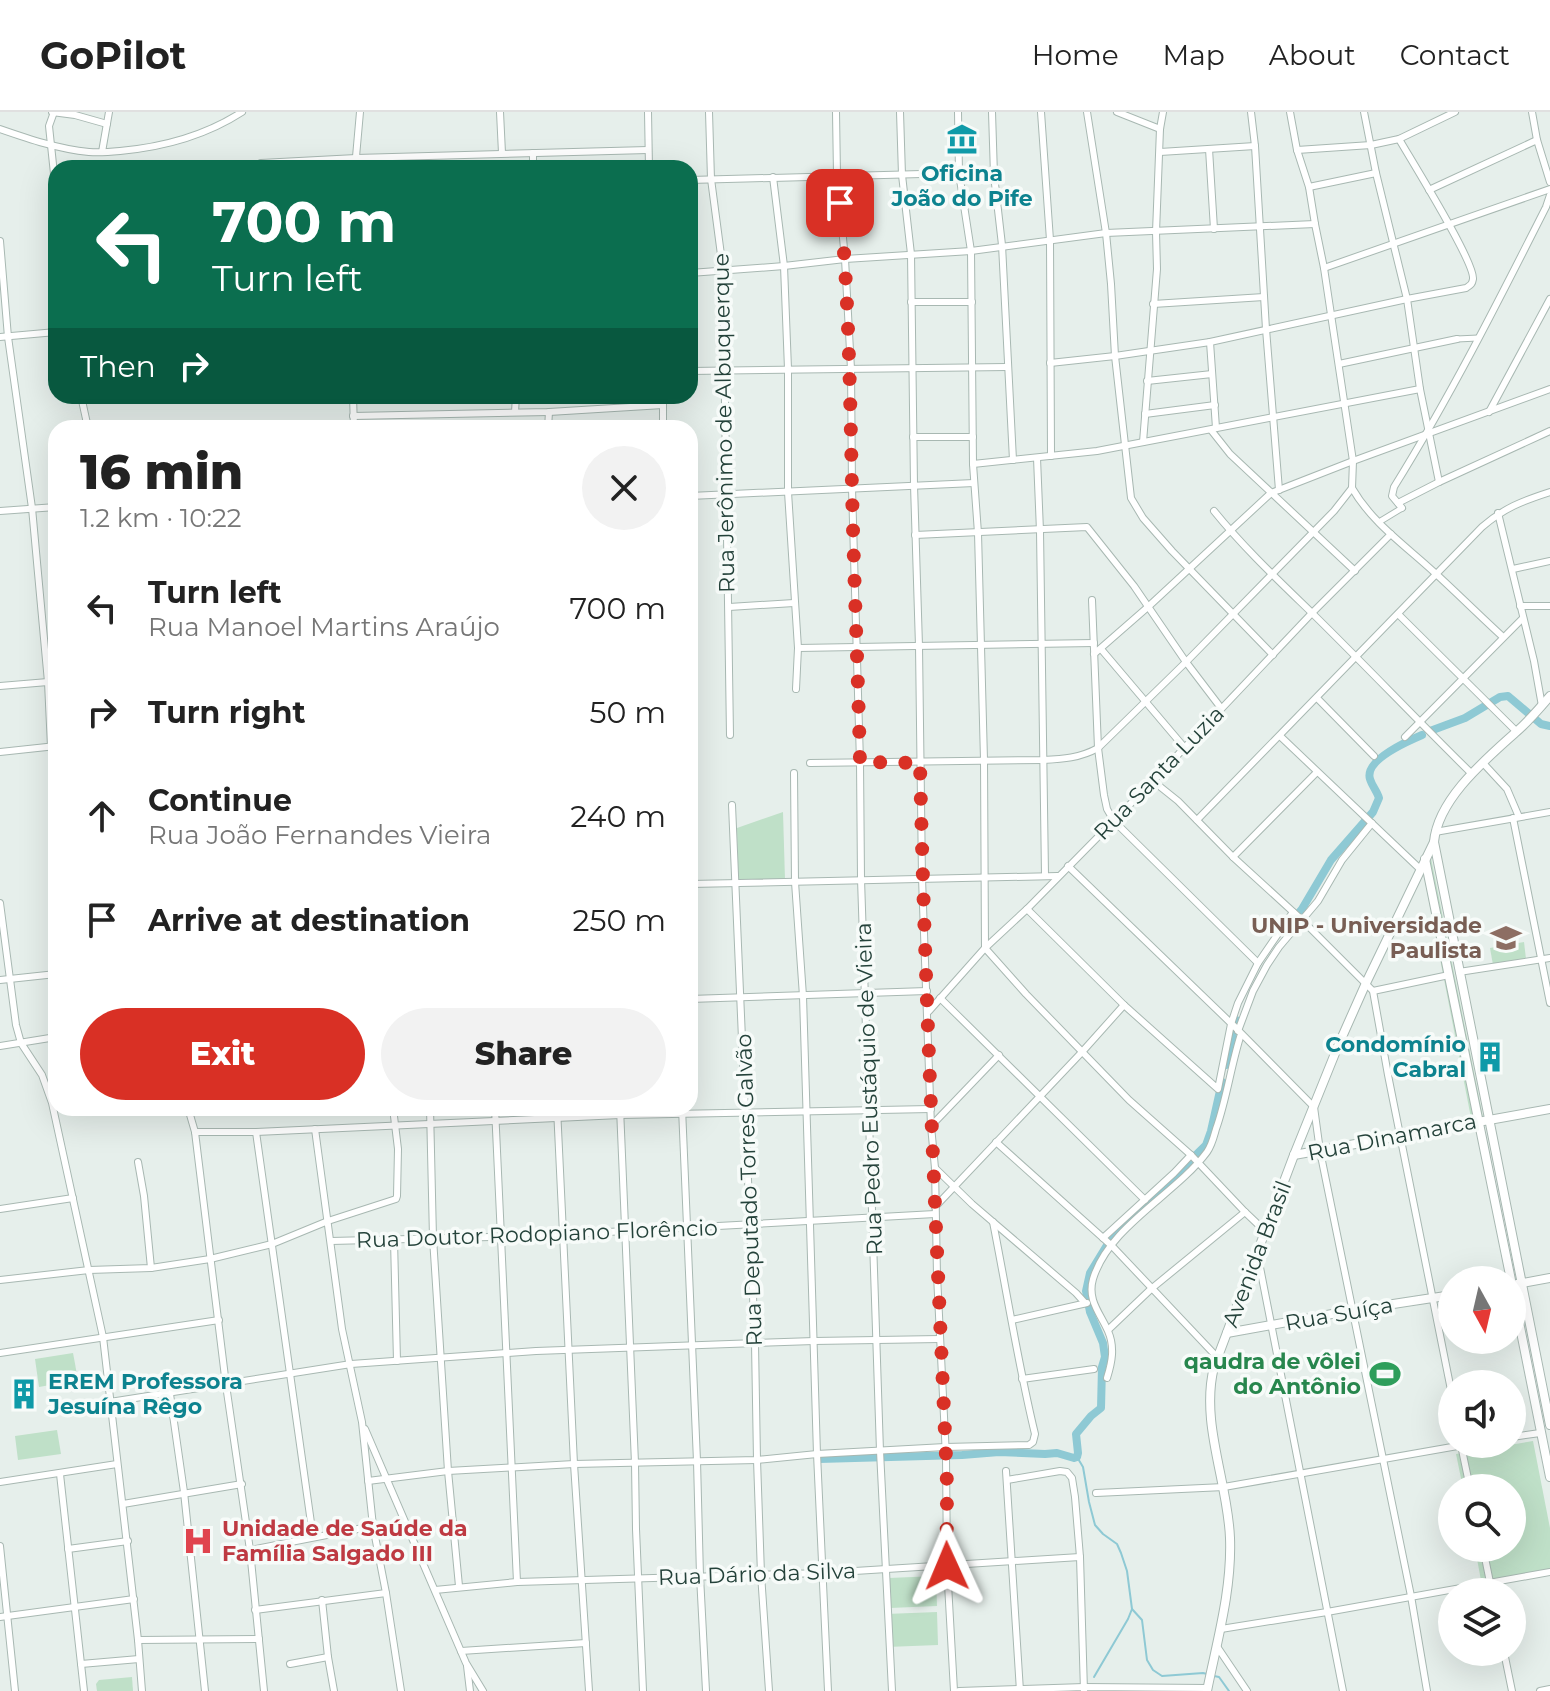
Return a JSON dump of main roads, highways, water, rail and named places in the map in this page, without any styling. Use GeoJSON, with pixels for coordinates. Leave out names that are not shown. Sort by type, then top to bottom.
{"type":"FeatureCollection","features":[{"type":"Feature","properties":{"kind":"waterway"},"geometry":{"type":"LineString","coordinates":[[1430,731],[1465,718],[1500,697],[1508,696],[1541,724],[1550,726]]}},
{"type":"Feature","properties":{"kind":"waterway"},"geometry":{"type":"LineString","coordinates":[[1283,931],[1302,909],[1331,860],[1373,812],[1379,798],[1370,779],[1374,765],[1388,752],[1422,735]]}},
{"type":"Feature","properties":{"kind":"waterway"},"geometry":{"type":"LineString","coordinates":[[1226,1065],[1236,1020]]}},
{"type":"Feature","properties":{"kind":"waterway"},"geometry":{"type":"LineString","coordinates":[[819,1459],[999,1452],[1057,1453],[1077,1457],[1076,1434],[1101,1408],[1105,1357],[1086,1291],[1090,1273],[1112,1237],[1206,1145],[1222,1082]]}},
{"type":"Feature","properties":{"kind":"waterway"},"geometry":{"type":"LineString","coordinates":[[1077,1457],[1083,1467],[1095,1525],[1117,1544],[1121,1553],[1127,1571],[1132,1609],[1142,1620],[1147,1660],[1153,1670],[1162,1676],[1207,1674]]}},
{"type":"Feature","properties":{"kind":"waterway"},"geometry":{"type":"LineString","coordinates":[[1094,1677],[1132,1609]]}},
{"type":"Feature","properties":{"kind":"waterway"},"geometry":{"type":"LineString","coordinates":[[1214,1676],[1219,1677],[1229,1691]]}},
{"type":"Feature","properties":{"kind":"place","name":"Oficina João do Pife"},"geometry":{"type":"Point","coordinates":[962,139]}},
{"type":"Feature","properties":{"kind":"place","name":"UNIP - Universidade Paulista"},"geometry":{"type":"Point","coordinates":[1506,938]}},
{"type":"Feature","properties":{"kind":"place","name":"Condomínio Cabral"},"geometry":{"type":"Point","coordinates":[1490,1057]}},
{"type":"Feature","properties":{"kind":"place","name":"qaudra de vôlei do Antônio"},"geometry":{"type":"Point","coordinates":[1385,1374]}},
{"type":"Feature","properties":{"kind":"place","name":"EREM Professora Jesuína Rêgo"},"geometry":{"type":"Point","coordinates":[24,1394]}},
{"type":"Feature","properties":{"kind":"place","name":"Unidade de Saúde da Família Salgado III"},"geometry":{"type":"Point","coordinates":[198,1541]}}]}
